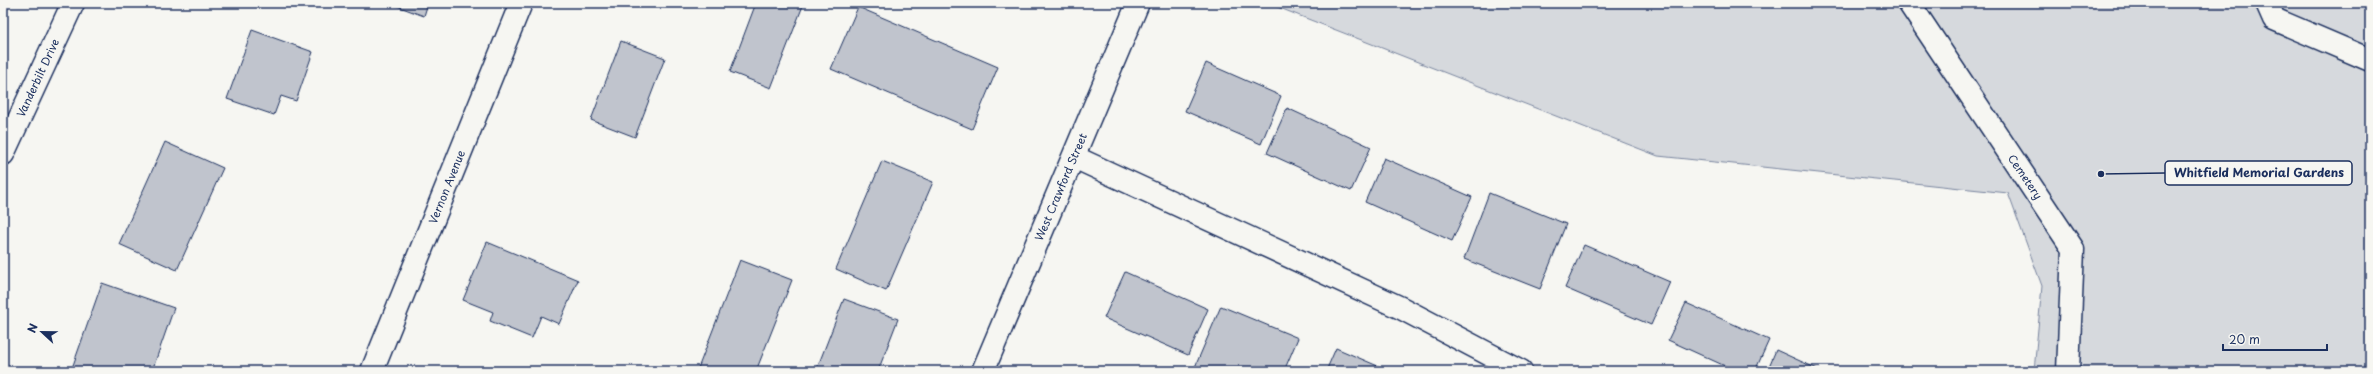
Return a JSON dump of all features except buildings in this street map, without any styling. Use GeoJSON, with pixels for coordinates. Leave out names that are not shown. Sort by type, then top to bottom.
{"type":"FeatureCollection","features":[{"type":"Feature","properties":{"kind":"street","name":"Vanderbilt Drive"},"geometry":{"type":"LineString","coordinates":[[3,154],[73,3]]}},
{"type":"Feature","properties":{"kind":"street","name":"Vernon Avenue"},"geometry":{"type":"LineString","coordinates":[[372,371],[521,3]]}},
{"type":"Feature","properties":{"kind":"street","name":"West Crawford Street"},"geometry":{"type":"LineString","coordinates":[[983,371],[1138,3]]}},
{"type":"Feature","properties":{"kind":"street","name":"Cemetery"},"geometry":{"type":"LineString","coordinates":[[1909,3],[2074,249],[2068,371]]}},
{"type":"Feature","properties":{"kind":"street"},"geometry":{"type":"LineString","coordinates":[[2267,3],[2274,19],[2370,60]]}},
{"type":"Feature","properties":{"kind":"street"},"geometry":{"type":"LineString","coordinates":[[1074,157],[1401,308],[1521,371]]}},
{"type":"Feature","properties":{"kind":"shaded area"},"geometry":{"type":"Polygon","coordinates":[[[1267,3],[2370,3],[2370,371],[2034,371],[2042,286],[2008,193],[1658,156],[1267,3]]]}},
{"type":"Feature","properties":{"kind":"place","name":"Whitfield Memorial Gardens"},"geometry":{"type":"Point","coordinates":[2101,174]}}]}
